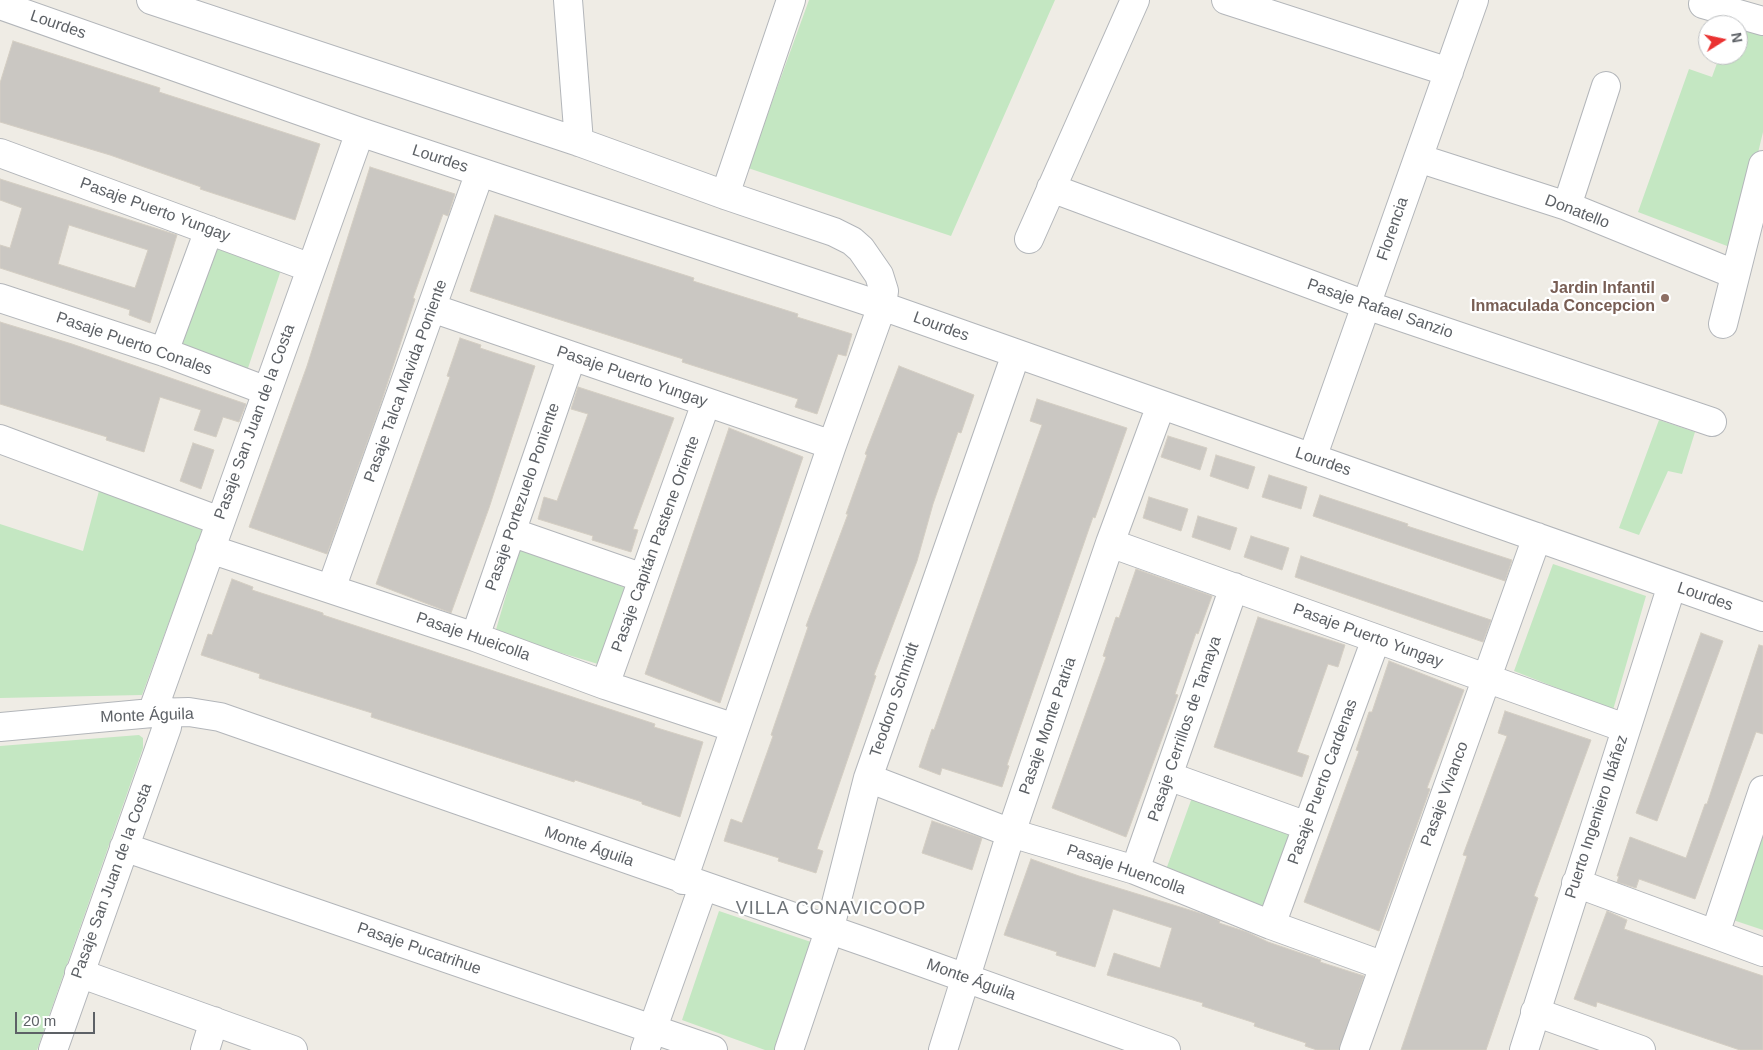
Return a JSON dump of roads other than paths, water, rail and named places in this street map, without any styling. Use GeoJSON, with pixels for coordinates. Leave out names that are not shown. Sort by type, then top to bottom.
{"type":"FeatureCollection","features":[{"type":"Feature","properties":{"kind":"street"},"geometry":{"type":"LineString","coordinates":[[151,0],[579,142],[725,196],[834,232],[852,241],[861,249],[879,275],[884,291],[882,306],[735,728],[648,1040]]}},
{"type":"Feature","properties":{"kind":"street"},"geometry":{"type":"LineString","coordinates":[[568,0],[579,142]]}},
{"type":"Feature","properties":{"kind":"street"},"geometry":{"type":"LineString","coordinates":[[725,196],[791,0]]}},
{"type":"Feature","properties":{"kind":"street"},"geometry":{"type":"LineString","coordinates":[[1029,239],[1135,0]]}},
{"type":"Feature","properties":{"kind":"street"},"geometry":{"type":"LineString","coordinates":[[1226,0],[1449,72]]}},
{"type":"Feature","properties":{"kind":"street","name":"Florencia"},"geometry":{"type":"LineString","coordinates":[[1312,458],[1474,0]]}},
{"type":"Feature","properties":{"kind":"street"},"geometry":{"type":"LineString","coordinates":[[1703,4],[1763,21]]}},
{"type":"Feature","properties":{"kind":"street","name":"Lourdes"},"geometry":{"type":"LineString","coordinates":[[0,5],[360,132],[882,306],[1763,618]]}},
{"type":"Feature","properties":{"kind":"street"},"geometry":{"type":"LineString","coordinates":[[1567,206],[1606,86]]}},
{"type":"Feature","properties":{"kind":"street","name":"Pasaje San Juan de la Costa"},"geometry":{"type":"LineString","coordinates":[[53,1050],[78,973],[167,727],[160,712],[210,549],[360,132]]}},
{"type":"Feature","properties":{"kind":"street","name":"Pasaje Puerto Yungay"},"geometry":{"type":"LineString","coordinates":[[0,152],[311,268]]}},
{"type":"Feature","properties":{"kind":"street","name":"Donatello"},"geometry":{"type":"LineString","coordinates":[[1418,158],[1567,206],[1734,274]]}},
{"type":"Feature","properties":{"kind":"street"},"geometry":{"type":"LineString","coordinates":[[1723,324],[1734,274],[1763,165]]}},
{"type":"Feature","properties":{"kind":"street","name":"Pasaje Talca Mavida Poniente"},"geometry":{"type":"LineString","coordinates":[[331,589],[480,172]]}},
{"type":"Feature","properties":{"kind":"street","name":"Pasaje Rafael Sanzio"},"geometry":{"type":"LineString","coordinates":[[1051,188],[1366,305],[1712,422]]}},
{"type":"Feature","properties":{"kind":"street"},"geometry":{"type":"LineString","coordinates":[[164,352],[209,230]]}},
{"type":"Feature","properties":{"kind":"street","name":"Pasaje Puerto Conales"},"geometry":{"type":"LineString","coordinates":[[0,298],[164,352],[267,391]]}},
{"type":"Feature","properties":{"kind":"street","name":"Pasaje Puerto Yungay"},"geometry":{"type":"LineString","coordinates":[[432,308],[832,445]]}},
{"type":"Feature","properties":{"kind":"street","name":"Teodoro Schmidt"},"geometry":{"type":"LineString","coordinates":[[789,1050],[829,931],[868,778],[1016,354]]}},
{"type":"Feature","properties":{"kind":"street","name":"Pasaje Portezuelo Poniente"},"geometry":{"type":"LineString","coordinates":[[475,637],[572,356]]}},
{"type":"Feature","properties":{"kind":"street","name":"Pasaje Capitán Pastene Oriente"},"geometry":{"type":"LineString","coordinates":[[605,685],[706,403]]}},
{"type":"Feature","properties":{"kind":"street","name":"Pasaje Monte Patria"},"geometry":{"type":"LineString","coordinates":[[944,1050],[1011,833],[1110,543],[1162,405]]}},
{"type":"Feature","properties":{"kind":"street"},"geometry":{"type":"LineString","coordinates":[[0,440],[220,521]]}},
{"type":"Feature","properties":{"kind":"street"},"geometry":{"type":"LineString","coordinates":[[511,532],[643,578]]}},
{"type":"Feature","properties":{"kind":"street","name":"Pasaje Vivanco"},"geometry":{"type":"LineString","coordinates":[[1354,1050],[1537,537]]}},
{"type":"Feature","properties":{"kind":"street","name":"Pasaje Puerto Yungay"},"geometry":{"type":"LineString","coordinates":[[1110,543],[1626,728]]}},
{"type":"Feature","properties":{"kind":"street","name":"Pasaje Hueicolla"},"geometry":{"type":"LineString","coordinates":[[210,549],[475,637],[605,685],[735,728]]}},
{"type":"Feature","properties":{"kind":"street","name":"Puerto Ingeniero Ibáñez"},"geometry":{"type":"LineString","coordinates":[[1524,1050],[1672,585]]}},
{"type":"Feature","properties":{"kind":"street","name":"Pasaje Cerrillos de Tamaya"},"geometry":{"type":"LineString","coordinates":[[1135,870],[1234,587]]}},
{"type":"Feature","properties":{"kind":"street","name":"Pasaje Puerto Cardenas"},"geometry":{"type":"LineString","coordinates":[[1271,925],[1376,639]]}},
{"type":"Feature","properties":{"kind":"street","name":"Monte Águila"},"geometry":{"type":"LineString","coordinates":[[0,727],[160,712],[189,712],[220,717],[1166,1050]]}},
{"type":"Feature","properties":{"kind":"street"},"geometry":{"type":"LineString","coordinates":[[1168,776],[1307,826]]}},
{"type":"Feature","properties":{"kind":"street","name":"Pasaje Huencolla"},"geometry":{"type":"LineString","coordinates":[[868,778],[1011,833],[1135,870],[1271,925],[1384,966]]}},
{"type":"Feature","properties":{"kind":"street"},"geometry":{"type":"LineString","coordinates":[[1715,934],[1763,790]]}},
{"type":"Feature","properties":{"kind":"street","name":"Pasaje Pucatrihue"},"geometry":{"type":"LineString","coordinates":[[124,847],[648,1040],[713,1050]]}},
{"type":"Feature","properties":{"kind":"street"},"geometry":{"type":"LineString","coordinates":[[1576,883],[1763,952]]}},
{"type":"Feature","properties":{"kind":"street"},"geometry":{"type":"LineString","coordinates":[[78,973],[293,1050]]}},
{"type":"Feature","properties":{"kind":"street"},"geometry":{"type":"LineString","coordinates":[[1535,1012],[1641,1050]]}},
{"type":"Feature","properties":{"kind":"street"},"geometry":{"type":"LineString","coordinates":[[205,1050],[214,1021]]}},
{"type":"Feature","properties":{"kind":"place","name":"Jardin Infantil Inmaculada Concepcion"},"geometry":{"type":"Point","coordinates":[1665,298]}},
{"type":"Feature","properties":{"kind":"district","name":"VILLA CONAVICOOP"},"geometry":{"type":"Point","coordinates":[831,909]}}]}
